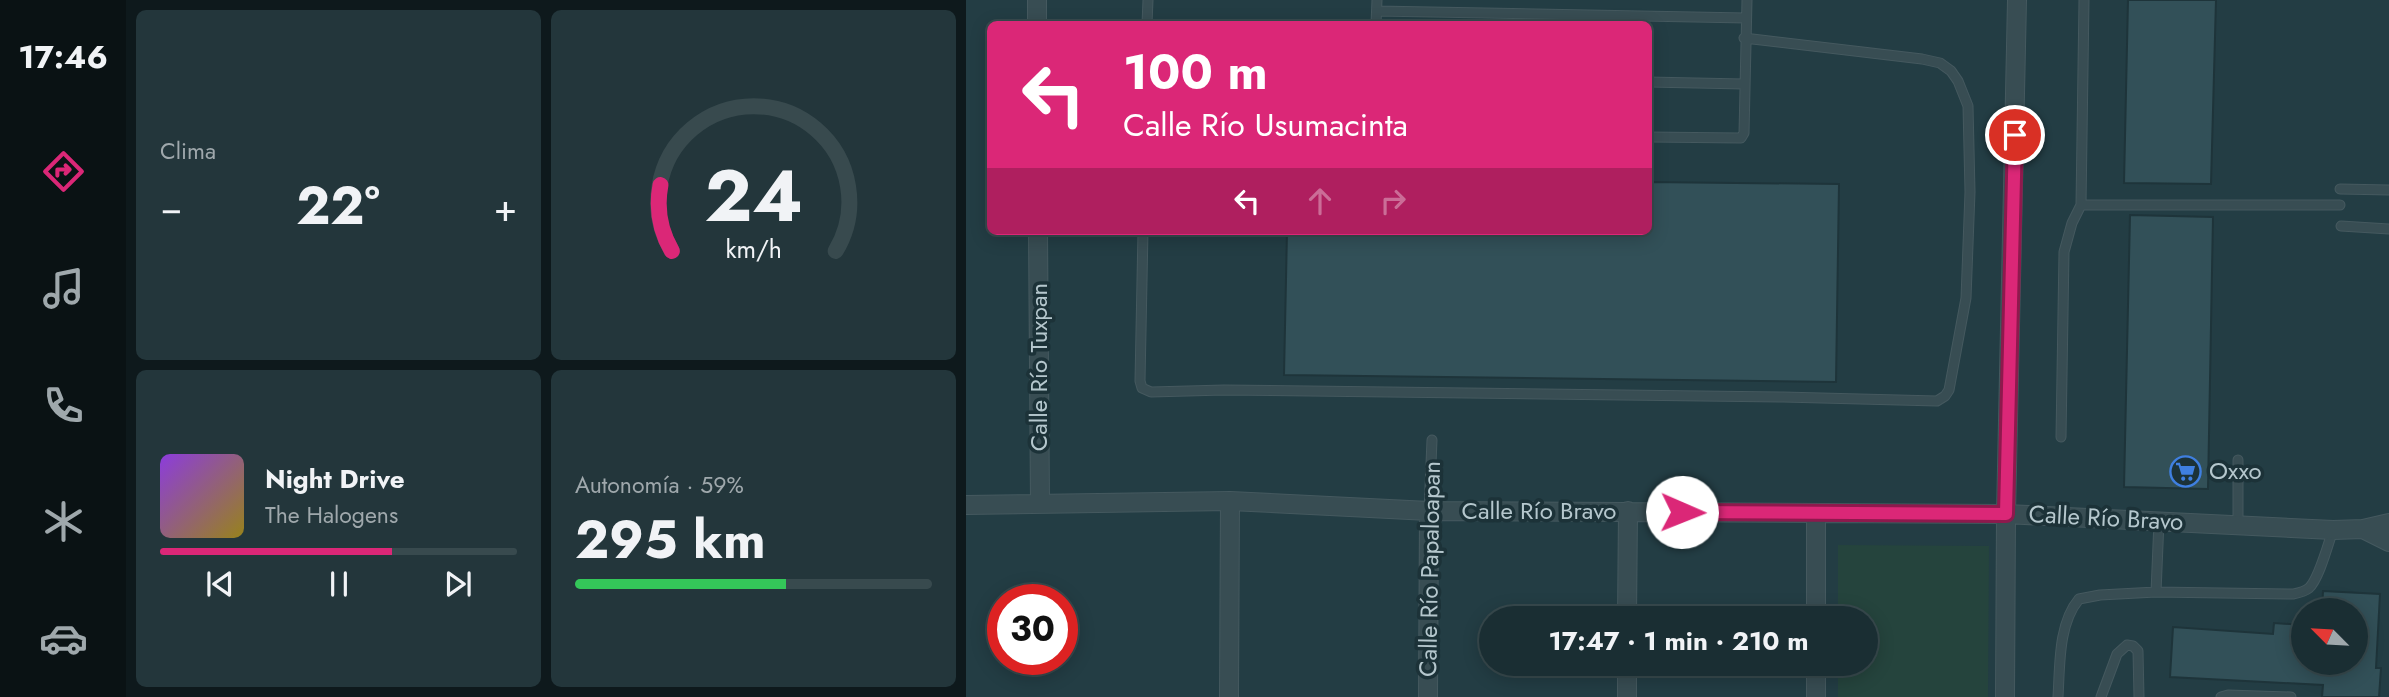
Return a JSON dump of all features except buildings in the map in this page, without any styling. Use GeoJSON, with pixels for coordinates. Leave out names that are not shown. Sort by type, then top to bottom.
{"type":"FeatureCollection","features":[{"type":"Feature","properties":{"kind":"street"},"geometry":{"type":"LineString","coordinates":[[1037,0],[1037,21]]}},
{"type":"Feature","properties":{"kind":"street"},"geometry":{"type":"LineString","coordinates":[[2005,697],[2006,514],[2018,0]]}},
{"type":"Feature","properties":{"kind":"street","name":"Calle Río Tuxpan"},"geometry":{"type":"LineString","coordinates":[[1038,235],[1040,503]]}},
{"type":"Feature","properties":{"kind":"street"},"geometry":{"type":"LineString","coordinates":[[1229,697],[1230,501]]}},
{"type":"Feature","properties":{"kind":"street","name":"Calle Río Bravo"},"geometry":{"type":"LineString","coordinates":[[966,505],[1230,501],[1429,511],[2006,514],[2333,530],[2363,529],[2389,523]]}},
{"type":"Feature","properties":{"kind":"street","name":"Calle Río Papaloapan"},"geometry":{"type":"LineString","coordinates":[[1428,697],[1429,511]]}},
{"type":"Feature","properties":{"kind":"street"},"geometry":{"type":"LineString","coordinates":[[1627,606],[1628,511]]}},
{"type":"Feature","properties":{"kind":"street"},"geometry":{"type":"LineString","coordinates":[[1816,514],[1816,606]]}},
{"type":"Feature","properties":{"kind":"street","name":"Calle Río Bravo"},"geometry":{"type":"LineString","coordinates":[[2363,529],[2389,542]]}},
{"type":"Feature","properties":{"kind":"street"},"geometry":{"type":"LineString","coordinates":[[1627,676],[1627,697]]}},
{"type":"Feature","properties":{"kind":"street"},"geometry":{"type":"LineString","coordinates":[[1816,676],[1816,697]]}},
{"type":"Feature","properties":{"kind":"lane"},"geometry":{"type":"LineString","coordinates":[[1147,21],[1148,0]]}},
{"type":"Feature","properties":{"kind":"lane"},"geometry":{"type":"LineString","coordinates":[[1376,21],[1377,0]]}},
{"type":"Feature","properties":{"kind":"lane"},"geometry":{"type":"LineString","coordinates":[[1652,137],[1741,138],[1744,133],[1744,38],[1747,0]]}},
{"type":"Feature","properties":{"kind":"lane"},"geometry":{"type":"LineString","coordinates":[[2061,437],[2064,252],[2072,223],[2081,205],[2084,0]]}},
{"type":"Feature","properties":{"kind":"lane"},"geometry":{"type":"LineString","coordinates":[[1377,11],[1746,18]]}},
{"type":"Feature","properties":{"kind":"lane"},"geometry":{"type":"LineString","coordinates":[[1143,235],[1140,381],[1142,388],[1151,392],[1942,399],[1949,390],[1966,298],[1970,192],[1968,106],[1958,81],[1951,71],[1940,63],[1922,59],[1744,38]]}},
{"type":"Feature","properties":{"kind":"lane"},"geometry":{"type":"LineString","coordinates":[[1652,82],[1744,84]]}},
{"type":"Feature","properties":{"kind":"lane"},"geometry":{"type":"LineString","coordinates":[[2340,189],[2389,190]]}},
{"type":"Feature","properties":{"kind":"lane"},"geometry":{"type":"LineString","coordinates":[[2081,205],[2340,205]]}},
{"type":"Feature","properties":{"kind":"lane"},"geometry":{"type":"LineString","coordinates":[[2341,226],[2389,229]]}},
{"type":"Feature","properties":{"kind":"lane","name":"Calle Río Papaloapan"},"geometry":{"type":"LineString","coordinates":[[1429,511],[1432,440]]}},
{"type":"Feature","properties":{"kind":"lane"},"geometry":{"type":"LineString","coordinates":[[2238,460],[2238,525]]}},
{"type":"Feature","properties":{"kind":"lane"},"geometry":{"type":"LineString","coordinates":[[2157,593],[2159,521]]}},
{"type":"Feature","properties":{"kind":"lane"},"geometry":{"type":"LineString","coordinates":[[2059,697],[2063,640],[2070,615],[2079,599],[2100,595],[2157,593],[2301,592],[2309,588],[2315,580],[2333,530]]}},
{"type":"Feature","properties":{"kind":"lane"},"geometry":{"type":"LineString","coordinates":[[2101,697],[2117,654],[2127,645],[2138,651],[2139,697]]}},
{"type":"Feature","properties":{"kind":"lane"},"geometry":{"type":"LineString","coordinates":[[2221,697],[2291,697]]}},
{"type":"Feature","properties":{"kind":"green space"},"geometry":{"type":"Polygon","coordinates":[[[1838,545],[1989,546],[1988,697],[1838,697],[1838,676],[1878,676],[1878,606],[1838,606],[1838,545]]]}},
{"type":"Feature","properties":{"kind":"place","name":"Oxxo"},"geometry":{"type":"Point","coordinates":[2186,471]}},
{"type":"Feature","properties":{"kind":"route"},"geometry":{"type":"LineString","coordinates":[[1682,512],[2006,514],[2015,135]]}}]}
